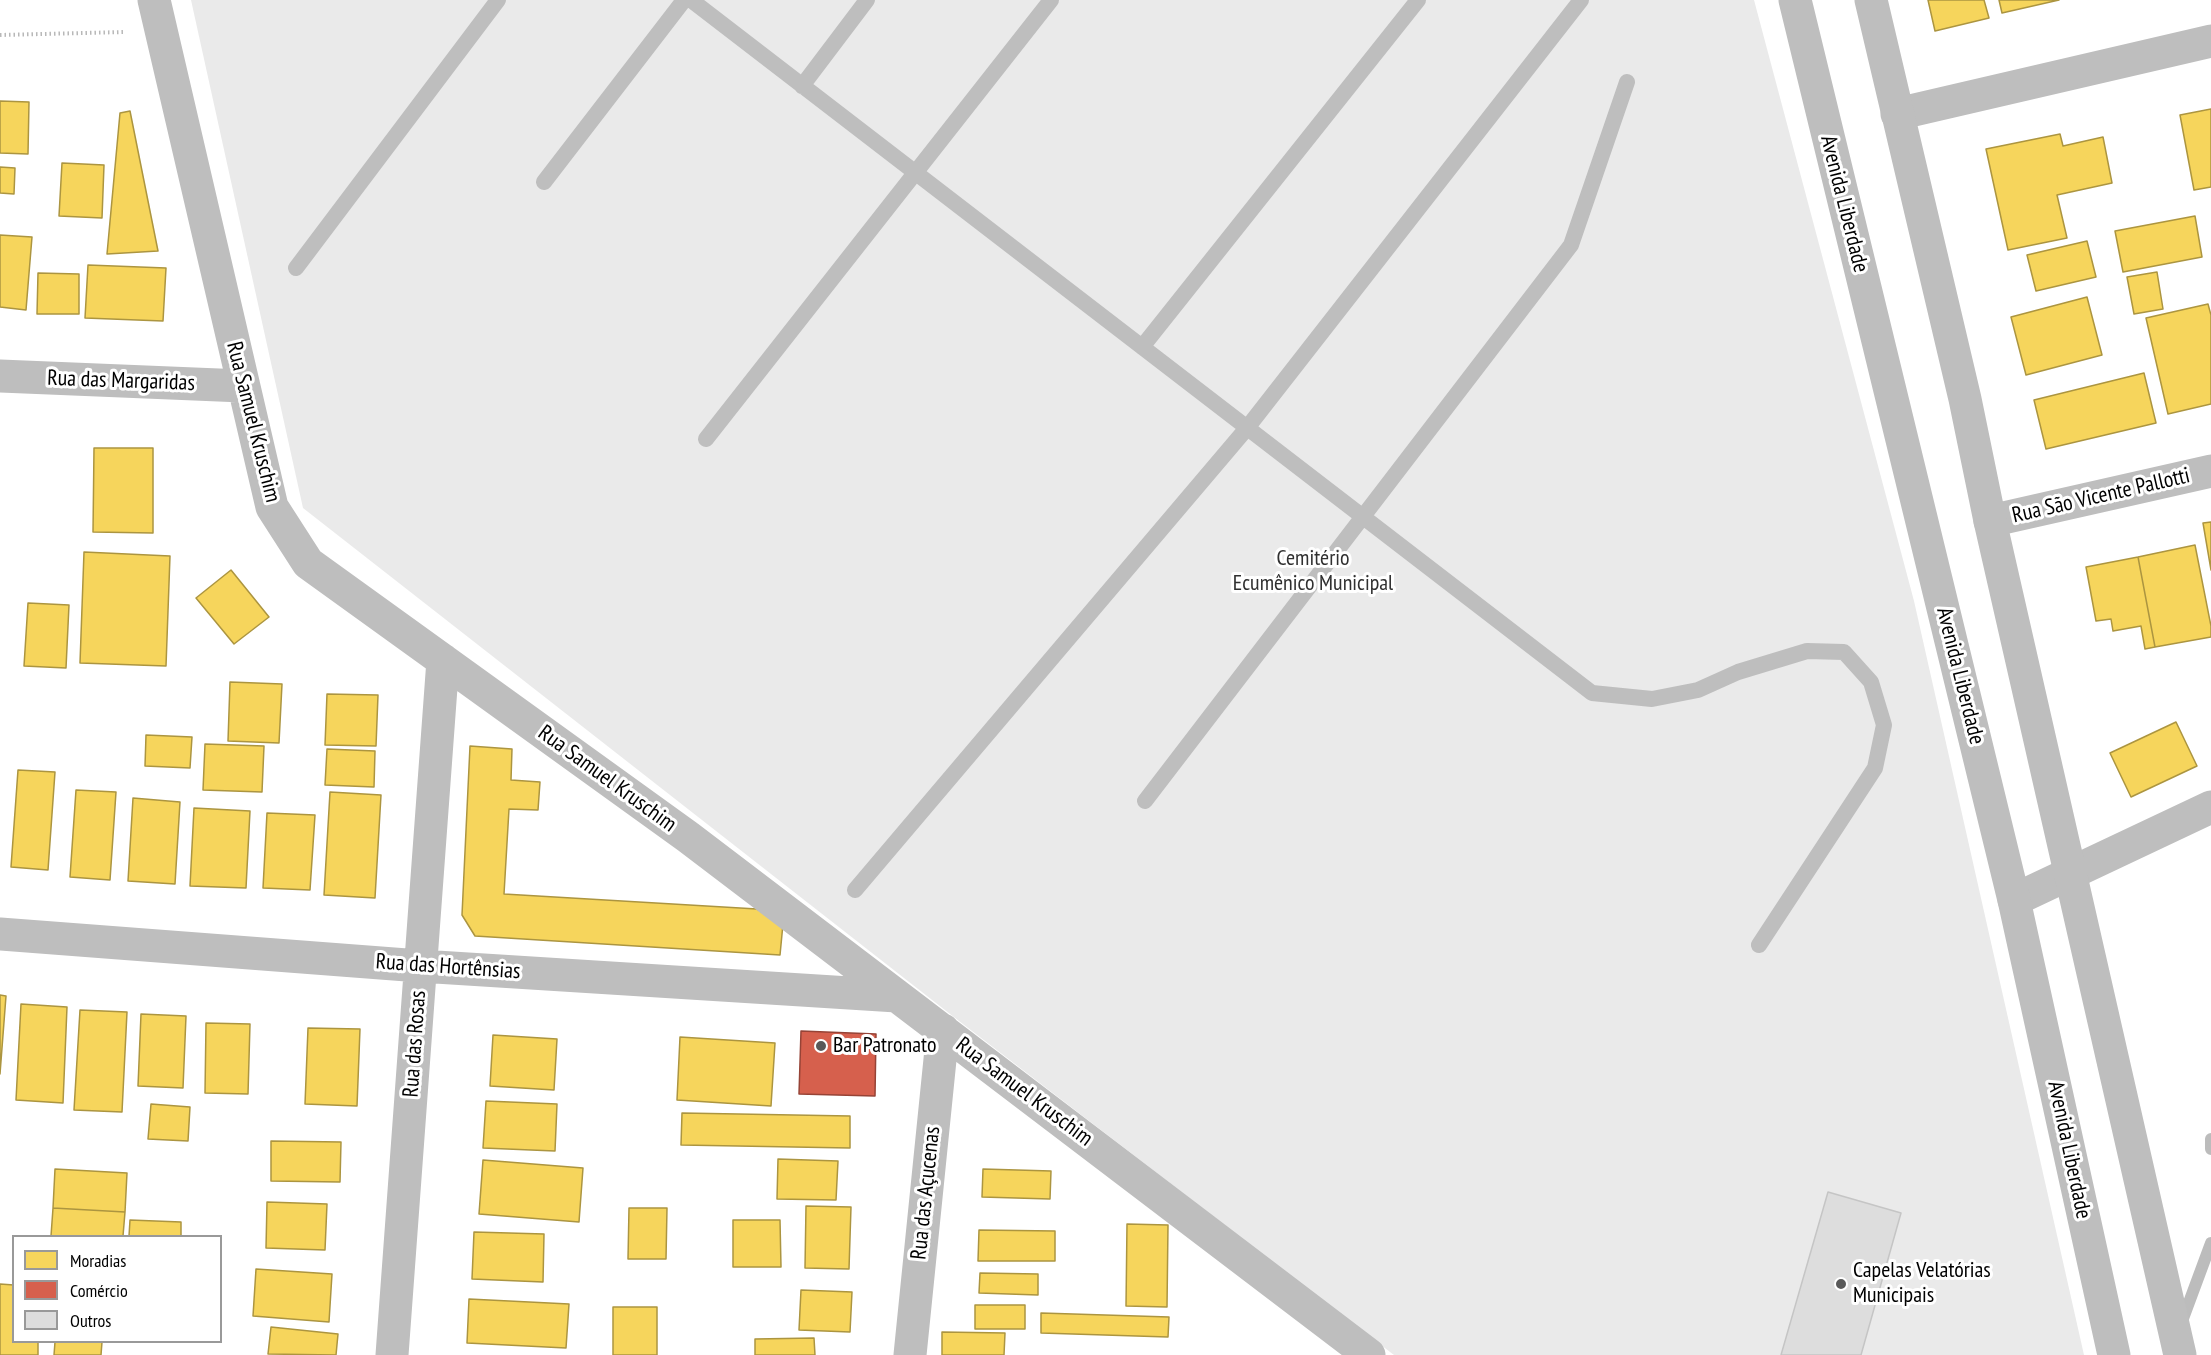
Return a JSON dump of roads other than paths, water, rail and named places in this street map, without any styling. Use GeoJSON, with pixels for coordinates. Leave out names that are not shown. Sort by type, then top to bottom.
{"type":"FeatureCollection","features":[{"type":"Feature","properties":{"kind":"street","name":"Avenida Liberdade"},"geometry":{"type":"LineString","coordinates":[[1795,0],[2014,900],[2114,1355]]}},
{"type":"Feature","properties":{"kind":"street"},"geometry":{"type":"LineString","coordinates":[[1871,0],[1965,399],[1990,521],[2180,1355]]}},
{"type":"Feature","properties":{"kind":"street","name":"Rua Samuel Kruschim"},"geometry":{"type":"LineString","coordinates":[[158,15],[272,507],[308,563],[688,837],[943,1030],[1354,1349]]}},
{"type":"Feature","properties":{"kind":"street"},"geometry":{"type":"LineString","coordinates":[[1897,114],[2211,40]]}},
{"type":"Feature","properties":{"kind":"street","name":"Rua das Margaridas"},"geometry":{"type":"LineString","coordinates":[[0,376],[243,386]]}},
{"type":"Feature","properties":{"kind":"street","name":"Rua São Vicente Pallotti"},"geometry":{"type":"LineString","coordinates":[[1990,521],[2211,471]]}},
{"type":"Feature","properties":{"kind":"street","name":"Rua das Rosas"},"geometry":{"type":"LineString","coordinates":[[392,1355],[443,660]]}},
{"type":"Feature","properties":{"kind":"street"},"geometry":{"type":"LineString","coordinates":[[2014,900],[2211,807]]}},
{"type":"Feature","properties":{"kind":"street","name":"Rua das Hortênsias"},"geometry":{"type":"LineString","coordinates":[[0,934],[420,966],[897,996]]}},
{"type":"Feature","properties":{"kind":"street","name":"Rua das Açucenas"},"geometry":{"type":"LineString","coordinates":[[910,1355],[943,1030]]}},
{"type":"Feature","properties":{"kind":"lane"},"geometry":{"type":"LineString","coordinates":[[296,268],[498,0]]}},
{"type":"Feature","properties":{"kind":"lane"},"geometry":{"type":"LineString","coordinates":[[544,183],[684,0]]}},
{"type":"Feature","properties":{"kind":"lane"},"geometry":{"type":"LineString","coordinates":[[691,0],[1592,693],[1652,699],[1698,690],[1738,672],[1807,651],[1844,652],[1871,682],[1884,725],[1875,768],[1759,945]]}},
{"type":"Feature","properties":{"kind":"lane"},"geometry":{"type":"LineString","coordinates":[[802,86],[867,0]]}},
{"type":"Feature","properties":{"kind":"lane"},"geometry":{"type":"LineString","coordinates":[[706,439],[1051,0]]}},
{"type":"Feature","properties":{"kind":"lane"},"geometry":{"type":"LineString","coordinates":[[1142,347],[1418,0]]}},
{"type":"Feature","properties":{"kind":"lane"},"geometry":{"type":"LineString","coordinates":[[855,890],[1247,428],[1581,0]]}},
{"type":"Feature","properties":{"kind":"lane"},"geometry":{"type":"LineString","coordinates":[[1145,801],[1571,245],[1627,82]]}},
{"type":"Feature","properties":{"kind":"waterway"},"geometry":{"type":"LineString","coordinates":[[2211,1139],[2211,1149]]}},
{"type":"Feature","properties":{"kind":"waterway"},"geometry":{"type":"LineString","coordinates":[[2181,1324],[2211,1243]]}},
{"type":"Feature","properties":{"kind":"place","name":"Bar Patronato"},"geometry":{"type":"Point","coordinates":[821,1046]}},
{"type":"Feature","properties":{"kind":"place","name":"Capelas Velatórias Municipais"},"geometry":{"type":"Point","coordinates":[1841,1284]}},
{"type":"Feature","properties":{"kind":"park label","name":"Cemitério Ecumênico Municipal"},"geometry":{"type":"Point","coordinates":[1313,572]}}]}
